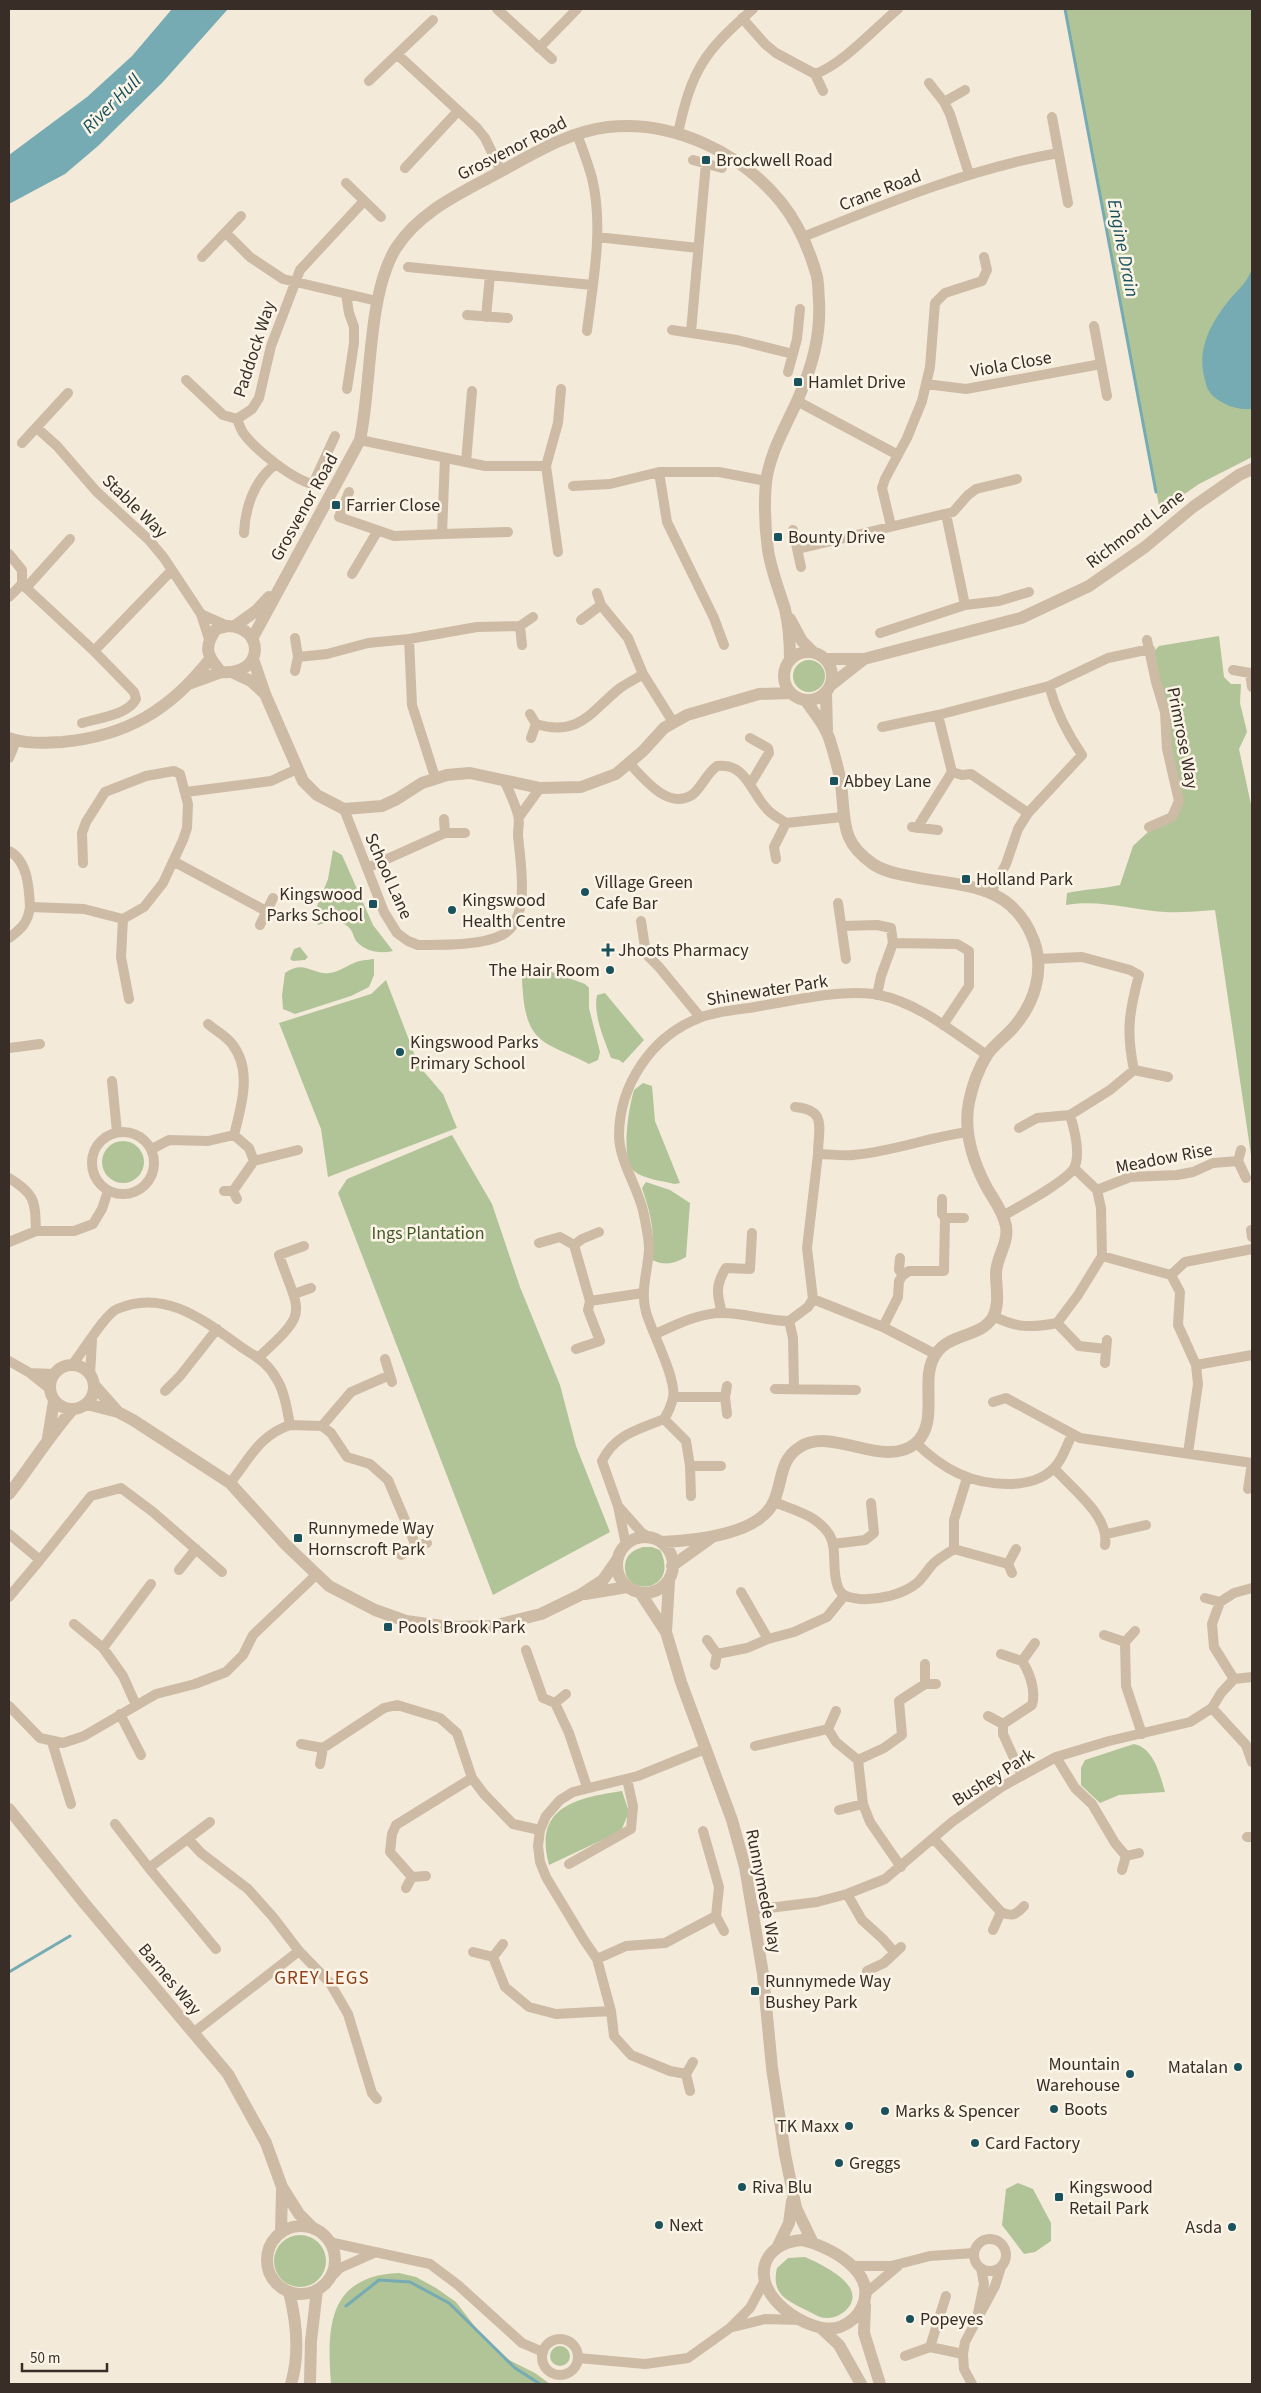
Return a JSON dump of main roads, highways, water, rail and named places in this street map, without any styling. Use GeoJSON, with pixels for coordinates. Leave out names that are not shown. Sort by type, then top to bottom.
{"type":"FeatureCollection","features":[{"type":"Feature","properties":{"kind":"water","name":"River Hull"},"geometry":{"type":"Polygon","coordinates":[[[172,9],[228,9],[162,83],[98,146],[65,174],[9,204],[9,155],[87,97],[132,56],[172,9]]]}},
{"type":"Feature","properties":{"kind":"water"},"geometry":{"type":"Polygon","coordinates":[[[1252,268],[1252,409],[1247,409],[1227,405],[1211,394],[1207,387],[1202,366],[1204,345],[1217,316],[1246,281],[1252,268]]]}},
{"type":"Feature","properties":{"kind":"waterway","name":"Engine Drain"},"geometry":{"type":"LineString","coordinates":[[1065,9],[1156,492]]}},
{"type":"Feature","properties":{"kind":"waterway"},"geometry":{"type":"LineString","coordinates":[[9,1972],[70,1936]]}},
{"type":"Feature","properties":{"kind":"waterway"},"geometry":{"type":"LineString","coordinates":[[346,2306],[379,2280],[410,2282],[449,2303],[515,2368],[540,2384]]}},
{"type":"Feature","properties":{"kind":"place","name":"Brockwell Road"},"geometry":{"type":"Point","coordinates":[706,160]}},
{"type":"Feature","properties":{"kind":"place","name":"Hamlet Drive"},"geometry":{"type":"Point","coordinates":[798,382]}},
{"type":"Feature","properties":{"kind":"place","name":"Farrier Close"},"geometry":{"type":"Point","coordinates":[336,505]}},
{"type":"Feature","properties":{"kind":"place","name":"Bounty Drive"},"geometry":{"type":"Point","coordinates":[778,537]}},
{"type":"Feature","properties":{"kind":"place","name":"Abbey Lane"},"geometry":{"type":"Point","coordinates":[834,781]}},
{"type":"Feature","properties":{"kind":"place","name":"Holland Park"},"geometry":{"type":"Point","coordinates":[966,879]}},
{"type":"Feature","properties":{"kind":"place","name":"Village Green Cafe Bar"},"geometry":{"type":"Point","coordinates":[585,892]}},
{"type":"Feature","properties":{"kind":"place","name":"Kingswood Parks School"},"geometry":{"type":"Point","coordinates":[373,904]}},
{"type":"Feature","properties":{"kind":"place","name":"Kingswood Health Centre"},"geometry":{"type":"Point","coordinates":[452,910]}},
{"type":"Feature","properties":{"kind":"place","name":"Jhoots Pharmacy"},"geometry":{"type":"Point","coordinates":[608,950]}},
{"type":"Feature","properties":{"kind":"place","name":"The Hair Room"},"geometry":{"type":"Point","coordinates":[610,970]}},
{"type":"Feature","properties":{"kind":"place","name":"Kingswood Parks Primary School"},"geometry":{"type":"Point","coordinates":[400,1052]}},
{"type":"Feature","properties":{"kind":"place","name":"Runnymede Way Hornscroft Park"},"geometry":{"type":"Point","coordinates":[298,1538]}},
{"type":"Feature","properties":{"kind":"place","name":"Pools Brook Park"},"geometry":{"type":"Point","coordinates":[388,1627]}},
{"type":"Feature","properties":{"kind":"place","name":"Runnymede Way Bushey Park"},"geometry":{"type":"Point","coordinates":[755,1991]}},
{"type":"Feature","properties":{"kind":"place","name":"Matalan"},"geometry":{"type":"Point","coordinates":[1238,2067]}},
{"type":"Feature","properties":{"kind":"place","name":"Mountain Warehouse"},"geometry":{"type":"Point","coordinates":[1130,2074]}},
{"type":"Feature","properties":{"kind":"place","name":"Boots"},"geometry":{"type":"Point","coordinates":[1054,2109]}},
{"type":"Feature","properties":{"kind":"place","name":"Marks & Spencer"},"geometry":{"type":"Point","coordinates":[885,2111]}},
{"type":"Feature","properties":{"kind":"place","name":"TK Maxx"},"geometry":{"type":"Point","coordinates":[849,2126]}},
{"type":"Feature","properties":{"kind":"place","name":"Card Factory"},"geometry":{"type":"Point","coordinates":[975,2143]}},
{"type":"Feature","properties":{"kind":"place","name":"Greggs"},"geometry":{"type":"Point","coordinates":[839,2163]}},
{"type":"Feature","properties":{"kind":"place","name":"Riva Blu"},"geometry":{"type":"Point","coordinates":[742,2187]}},
{"type":"Feature","properties":{"kind":"place","name":"Kingswood Retail Park"},"geometry":{"type":"Point","coordinates":[1059,2197]}},
{"type":"Feature","properties":{"kind":"place","name":"Next"},"geometry":{"type":"Point","coordinates":[659,2225]}},
{"type":"Feature","properties":{"kind":"place","name":"Asda"},"geometry":{"type":"Point","coordinates":[1232,2227]}},
{"type":"Feature","properties":{"kind":"place","name":"Popeyes"},"geometry":{"type":"Point","coordinates":[910,2319]}},
{"type":"Feature","properties":{"kind":"district","name":"GREY LEGS"},"geometry":{"type":"Point","coordinates":[322,1977]}},
{"type":"Feature","properties":{"kind":"park label","name":"Ings Plantation"},"geometry":{"type":"Point","coordinates":[428,1233]}}]}
